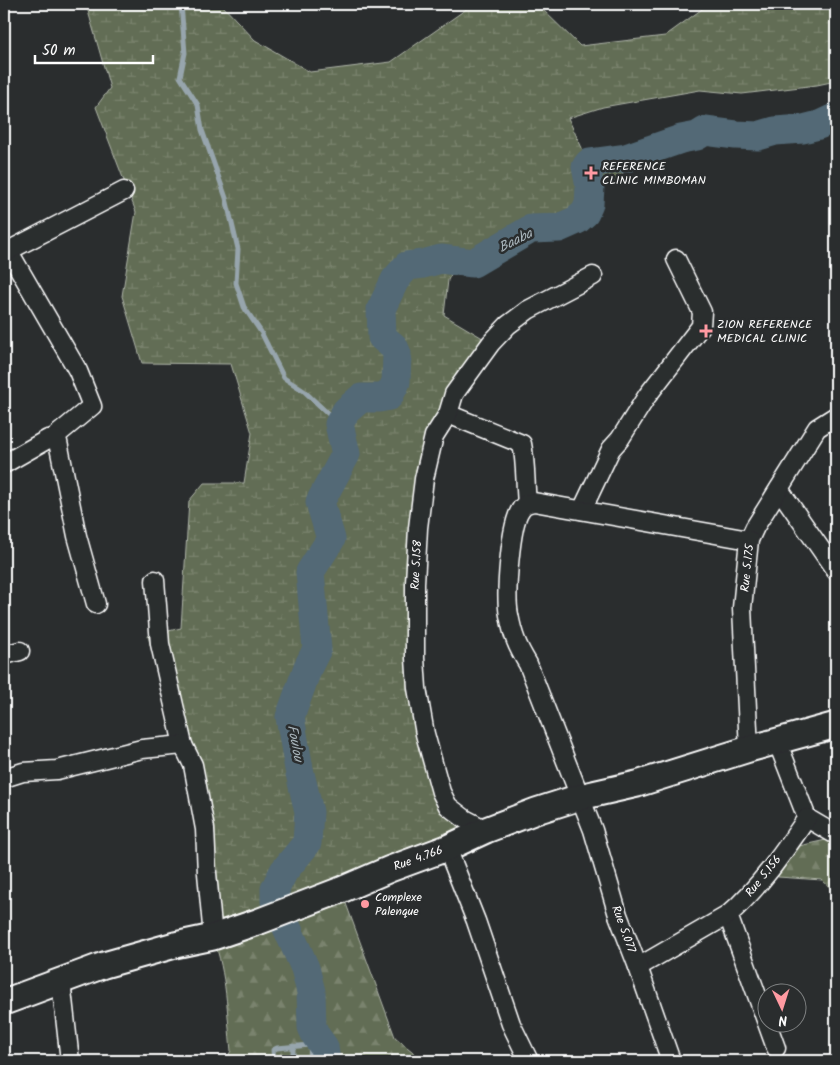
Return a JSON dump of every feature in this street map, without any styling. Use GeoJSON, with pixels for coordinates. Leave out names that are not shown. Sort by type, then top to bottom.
{"type":"FeatureCollection","features":[{"type":"Feature","properties":{"kind":"street"},"geometry":{"type":"LineString","coordinates":[[52,439],[92,406],[78,371],[6,252],[124,190]]}},
{"type":"Feature","properties":{"kind":"street"},"geometry":{"type":"LineString","coordinates":[[582,510],[611,449],[620,439],[647,396],[701,326],[702,312],[676,259]]}},
{"type":"Feature","properties":{"kind":"street","name":"Rue 5.158"},"geometry":{"type":"LineString","coordinates":[[486,830],[465,819],[448,806],[441,792],[425,734],[417,688],[415,658],[415,583],[418,528],[424,479],[434,436],[448,414],[454,394],[491,343],[508,325],[528,310],[593,276]]}},
{"type":"Feature","properties":{"kind":"street"},"geometry":{"type":"LineString","coordinates":[[448,414],[522,444],[527,504],[534,502],[749,540]]}},
{"type":"Feature","properties":{"kind":"street","name":"Rue 5.175"},"geometry":{"type":"LineString","coordinates":[[749,748],[742,608],[749,540],[755,527],[817,428],[836,416]]}},
{"type":"Feature","properties":{"kind":"street"},"geometry":{"type":"LineString","coordinates":[[4,464],[48,438],[58,442],[77,536],[96,604]]}},
{"type":"Feature","properties":{"kind":"street"},"geometry":{"type":"LineString","coordinates":[[779,490],[836,571]]}},
{"type":"Feature","properties":{"kind":"street","name":"Rue 5.077"},"geometry":{"type":"LineString","coordinates":[[527,504],[521,508],[510,550],[508,613],[516,644],[528,664],[593,830],[618,915],[671,1061]]}},
{"type":"Feature","properties":{"kind":"street"},"geometry":{"type":"LineString","coordinates":[[155,580],[160,644],[183,745],[193,765],[205,829],[207,873],[214,937]]}},
{"type":"Feature","properties":{"kind":"street","name":"Rue 4.766"},"geometry":{"type":"LineString","coordinates":[[4,1002],[104,965],[175,945],[214,937],[260,922],[390,868],[447,848],[486,830],[580,797],[637,784],[749,748],[836,725]]}},
{"type":"Feature","properties":{"kind":"street"},"geometry":{"type":"LineString","coordinates":[[777,741],[807,818],[836,835]]}},
{"type":"Feature","properties":{"kind":"street"},"geometry":{"type":"LineString","coordinates":[[4,778],[23,772],[57,770],[142,749],[183,745]]}},
{"type":"Feature","properties":{"kind":"street","name":"Rue 5.156"},"geometry":{"type":"LineString","coordinates":[[638,966],[728,915],[752,892],[776,863],[807,818]]}},
{"type":"Feature","properties":{"kind":"street"},"geometry":{"type":"LineString","coordinates":[[447,848],[476,922],[511,1024],[529,1061]]}},
{"type":"Feature","properties":{"kind":"street"},"geometry":{"type":"LineString","coordinates":[[728,915],[776,1048]]}},
{"type":"Feature","properties":{"kind":"street"},"geometry":{"type":"LineString","coordinates":[[61,981],[70,1061]]}},
{"type":"Feature","properties":{"kind":"green space"},"geometry":{"type":"Polygon","coordinates":[[[86,4],[221,4],[255,40],[310,72],[391,62],[472,5],[537,4],[580,46],[665,36],[709,4],[836,4],[836,81],[742,94],[700,90],[603,107],[568,118],[589,163],[621,159],[623,181],[590,187],[589,204],[585,213],[577,220],[559,228],[531,229],[478,261],[473,263],[458,262],[448,280],[444,315],[491,343],[434,436],[415,658],[441,792],[486,830],[213,937],[191,788],[170,720],[148,636],[181,628],[189,501],[204,483],[244,483],[252,433],[231,364],[142,363],[122,296],[136,212],[96,107],[110,88],[86,4]]]}},
{"type":"Feature","properties":{"kind":"green space"},"geometry":{"type":"Polygon","coordinates":[[[833,840],[836,843],[836,893],[822,880],[778,877],[776,863],[790,848],[833,840]]]}},
{"type":"Feature","properties":{"kind":"green space"},"geometry":{"type":"Polygon","coordinates":[[[341,890],[395,1037],[413,1052],[415,1061],[225,1061],[231,1051],[227,1008],[224,979],[213,937],[341,890]]]}},
{"type":"Feature","properties":{"kind":"water"},"geometry":{"type":"Polygon","coordinates":[[[290,920],[306,939],[308,956],[305,968],[285,945],[286,922],[290,920]]]}},
{"type":"Feature","properties":{"kind":"waterway"},"geometry":{"type":"LineString","coordinates":[[181,4],[185,53],[180,77],[198,105],[202,130],[226,198],[238,249],[236,283],[244,307],[261,332],[284,378],[304,391],[339,424]]}},
{"type":"Feature","properties":{"kind":"waterway","name":"Baaba"},"geometry":{"type":"LineString","coordinates":[[326,1061],[324,1047],[312,1027],[311,992],[305,968],[275,901],[275,889],[284,871],[307,843],[309,812],[290,717],[308,667],[317,649],[310,572],[331,539],[320,502],[346,454],[339,424],[346,411],[361,398],[389,396],[396,382],[397,354],[394,347],[382,337],[381,309],[395,280],[407,266],[441,259],[473,263],[531,229],[559,228],[577,220],[585,213],[589,204],[590,187],[586,167],[589,163],[626,158],[681,139],[697,136],[705,131],[758,136],[775,131],[803,129],[819,125],[836,117]]}},
{"type":"Feature","properties":{"kind":"waterway"},"geometry":{"type":"LineString","coordinates":[[274,1061],[273,1050],[277,1048],[310,1045],[311,1061]]}},
{"type":"Feature","properties":{"kind":"waterway"},"geometry":{"type":"LineString","coordinates":[[293,1046],[293,1061]]}},
{"type":"Feature","properties":{"kind":"place","name":"REFERENCE CLINIC MIMBOMAN"},"geometry":{"type":"Point","coordinates":[591,173]}},
{"type":"Feature","properties":{"kind":"place","name":"ZION REFERENCE MEDICAL CLINIC"},"geometry":{"type":"Point","coordinates":[706,331]}},
{"type":"Feature","properties":{"kind":"place","name":"Complexe Palenque"},"geometry":{"type":"Point","coordinates":[365,904]}},
{"type":"Feature","properties":{"kind":"water label","name":"Foulou"},"geometry":{"type":"Point","coordinates":[296,743]}}]}
